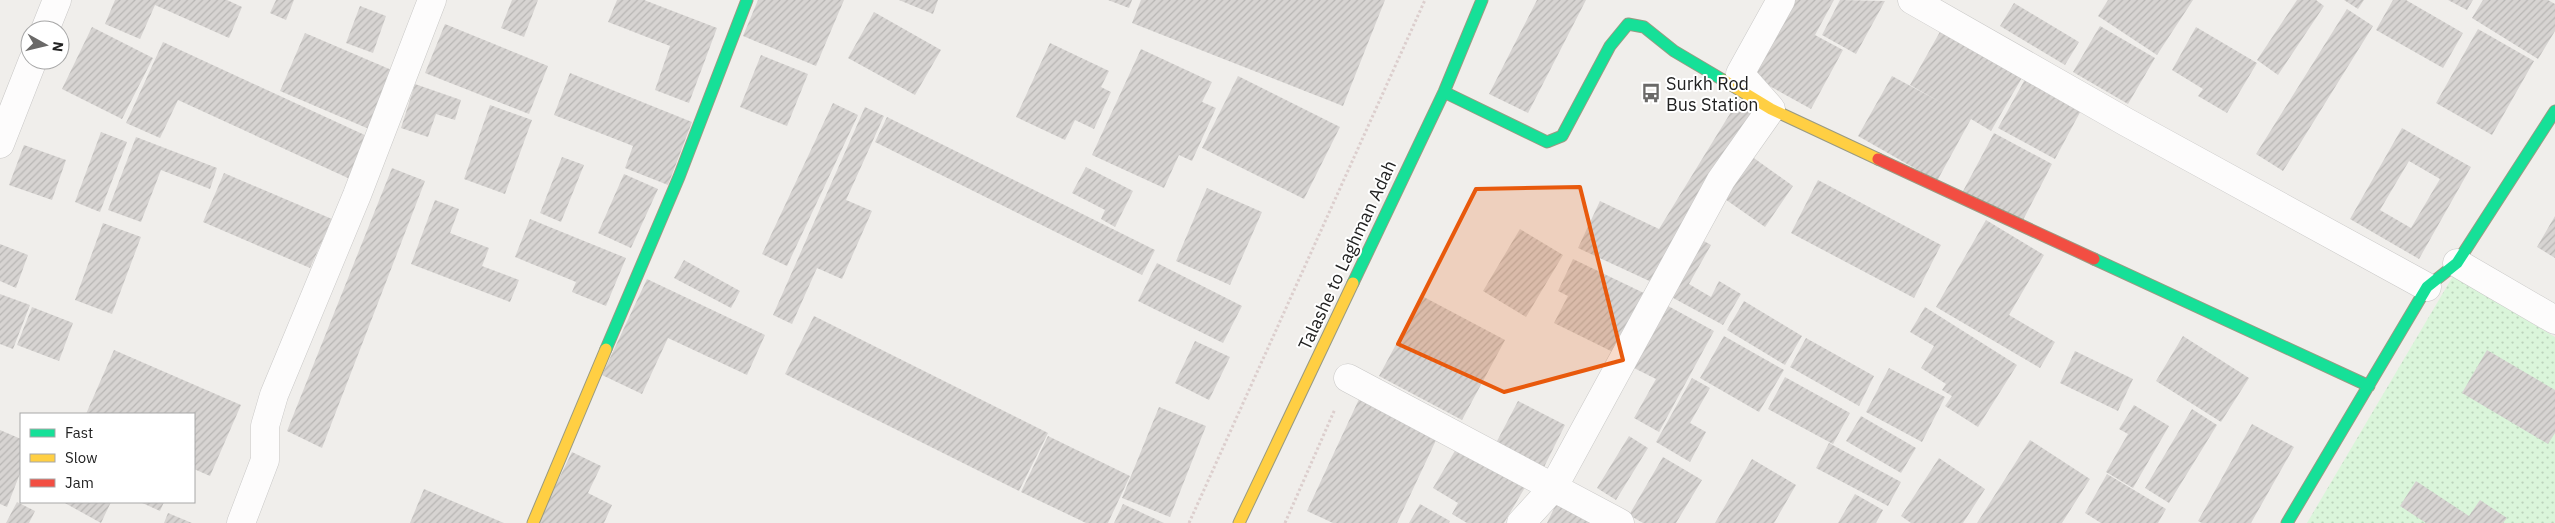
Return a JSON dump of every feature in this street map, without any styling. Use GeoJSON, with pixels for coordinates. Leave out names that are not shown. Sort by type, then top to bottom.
{"type":"FeatureCollection","features":[{"type":"Feature","properties":{"kind":"street"},"geometry":{"type":"LineString","coordinates":[[49,20],[57,0]]}},
{"type":"Feature","properties":{"kind":"street"},"geometry":{"type":"LineString","coordinates":[[241,523],[265,460],[265,426],[274,395],[356,195],[432,0]]}},
{"type":"Feature","properties":{"kind":"street"},"geometry":{"type":"LineString","coordinates":[[533,523],[679,177],[747,0]]}},
{"type":"Feature","properties":{"kind":"street","name":"Talashe to Laghman Adah"},"geometry":{"type":"LineString","coordinates":[[1240,523],[1444,92],[1482,0]]}},
{"type":"Feature","properties":{"kind":"street"},"geometry":{"type":"LineString","coordinates":[[1771,110],[1740,74],[1781,0]]}},
{"type":"Feature","properties":{"kind":"street"},"geometry":{"type":"LineString","coordinates":[[1912,0],[2126,122],[2426,287]]}},
{"type":"Feature","properties":{"kind":"street"},"geometry":{"type":"LineString","coordinates":[[1444,92],[1497,120],[1547,142],[1562,136],[1610,46],[1628,24],[1644,26],[1674,51],[1771,110],[2369,386]]}},
{"type":"Feature","properties":{"kind":"street"},"geometry":{"type":"LineString","coordinates":[[0,144],[29,70]]}},
{"type":"Feature","properties":{"kind":"street"},"geometry":{"type":"LineString","coordinates":[[1521,523],[1553,488],[1722,180],[1771,110]]}},
{"type":"Feature","properties":{"kind":"street"},"geometry":{"type":"LineString","coordinates":[[2286,523],[2426,287],[2457,263],[2555,111]]}},
{"type":"Feature","properties":{"kind":"street"},"geometry":{"type":"LineString","coordinates":[[2457,263],[2555,320]]}},
{"type":"Feature","properties":{"kind":"street"},"geometry":{"type":"LineString","coordinates":[[1348,378],[1620,523]]}},
{"type":"Feature","properties":{"kind":"path"},"geometry":{"type":"LineString","coordinates":[[1189,523],[1425,0]]}},
{"type":"Feature","properties":{"kind":"highlighted area"},"geometry":{"type":"Polygon","coordinates":[[[1580,187],[1623,360],[1504,392],[1398,344],[1476,189],[1580,187]]]}},
{"type":"Feature","properties":{"kind":"green space"},"geometry":{"type":"Polygon","coordinates":[[[2453,276],[2555,337],[2555,523],[2307,523],[2453,276]]]}},
{"type":"Feature","properties":{"kind":"building"},"geometry":{"type":"Polygon","coordinates":[[[115,0],[227,0],[242,7],[229,38],[155,5],[140,39],[105,24],[115,0]]]}},
{"type":"Feature","properties":{"kind":"building"},"geometry":{"type":"Polygon","coordinates":[[[276,0],[294,0],[286,20],[270,13],[276,0]]]}},
{"type":"Feature","properties":{"kind":"building"},"geometry":{"type":"Polygon","coordinates":[[[512,0],[538,0],[524,37],[501,28],[512,0]]]}},
{"type":"Feature","properties":{"kind":"building"},"geometry":{"type":"Polygon","coordinates":[[[617,0],[644,0],[717,28],[689,103],[655,90],[670,46],[608,22],[617,0]]]}},
{"type":"Feature","properties":{"kind":"building"},"geometry":{"type":"Polygon","coordinates":[[[758,0],[844,0],[816,66],[743,36],[758,0]]]}},
{"type":"Feature","properties":{"kind":"building"},"geometry":{"type":"Polygon","coordinates":[[[899,0],[938,0],[933,14],[899,0]]]}},
{"type":"Feature","properties":{"kind":"building"},"geometry":{"type":"Polygon","coordinates":[[[1108,0],[1132,0],[1129,8],[1108,0]]]}},
{"type":"Feature","properties":{"kind":"building"},"geometry":{"type":"Polygon","coordinates":[[[1141,0],[1385,0],[1343,106],[1132,23],[1141,0]]]}},
{"type":"Feature","properties":{"kind":"building"},"geometry":{"type":"Polygon","coordinates":[[[1537,0],[1586,0],[1528,113],[1489,94],[1537,0]]]}},
{"type":"Feature","properties":{"kind":"building"},"geometry":{"type":"Polygon","coordinates":[[[1789,0],[1834,0],[1815,35],[1843,50],[1811,109],[1748,74],[1789,0]]]}},
{"type":"Feature","properties":{"kind":"building"},"geometry":{"type":"Polygon","coordinates":[[[1840,0],[1885,1],[1856,54],[1822,35],[1840,0]]]}},
{"type":"Feature","properties":{"kind":"building"},"geometry":{"type":"Polygon","coordinates":[[[2108,0],[2193,0],[2157,55],[2098,16],[2108,0]]]}},
{"type":"Feature","properties":{"kind":"building"},"geometry":{"type":"Polygon","coordinates":[[[2297,0],[2316,0],[2324,6],[2278,75],[2257,60],[2297,0]]]}},
{"type":"Feature","properties":{"kind":"building"},"geometry":{"type":"Polygon","coordinates":[[[2344,0],[2364,0],[2358,9],[2344,0]]]}},
{"type":"Feature","properties":{"kind":"building"},"geometry":{"type":"Polygon","coordinates":[[[2393,0],[2406,0],[2463,33],[2443,68],[2376,30],[2393,0]]]}},
{"type":"Feature","properties":{"kind":"building"},"geometry":{"type":"Polygon","coordinates":[[[2448,0],[2473,0],[2467,10],[2448,0]]]}},
{"type":"Feature","properties":{"kind":"building"},"geometry":{"type":"Polygon","coordinates":[[[2483,0],[2548,0],[2555,4],[2555,31],[2538,59],[2472,18],[2483,0]]]}},
{"type":"Feature","properties":{"kind":"building"},"geometry":{"type":"Polygon","coordinates":[[[2014,3],[2079,42],[2065,65],[2000,26],[2014,3]]]}},
{"type":"Feature","properties":{"kind":"building"},"geometry":{"type":"Polygon","coordinates":[[[360,6],[386,16],[373,53],[346,43],[360,6]]]}},
{"type":"Feature","properties":{"kind":"building"},"geometry":{"type":"Polygon","coordinates":[[[2347,9],[2373,26],[2283,171],[2256,154],[2347,9]]]}},
{"type":"Feature","properties":{"kind":"building"},"geometry":{"type":"Polygon","coordinates":[[[874,12],[941,50],[915,95],[848,58],[874,12]]]}},
{"type":"Feature","properties":{"kind":"building"},"geometry":{"type":"Polygon","coordinates":[[[445,24],[548,66],[529,114],[425,73],[445,24]]]}},
{"type":"Feature","properties":{"kind":"building"},"geometry":{"type":"Polygon","coordinates":[[[2100,26],[2155,58],[2128,104],[2073,72],[2100,26]]]}},
{"type":"Feature","properties":{"kind":"building"},"geometry":{"type":"Polygon","coordinates":[[[92,27],[153,58],[122,119],[62,89],[92,27]]]}},
{"type":"Feature","properties":{"kind":"building"},"geometry":{"type":"Polygon","coordinates":[[[2196,27],[2257,63],[2227,113],[2198,96],[2203,89],[2172,70],[2196,27]]]}},
{"type":"Feature","properties":{"kind":"building"},"geometry":{"type":"Polygon","coordinates":[[[2478,29],[2534,61],[2492,135],[2436,103],[2478,29]]]}},
{"type":"Feature","properties":{"kind":"building"},"geometry":{"type":"Polygon","coordinates":[[[1941,30],[2023,76],[1991,131],[1971,119],[1937,181],[1858,136],[1892,76],[1942,103],[1910,85],[1941,30]]]}},
{"type":"Feature","properties":{"kind":"building"},"geometry":{"type":"Polygon","coordinates":[[[305,33],[394,71],[369,129],[280,91],[305,33]]]}},
{"type":"Feature","properties":{"kind":"building"},"geometry":{"type":"Polygon","coordinates":[[[163,42],[369,137],[350,179],[178,100],[160,138],[126,123],[163,42]]]}},
{"type":"Feature","properties":{"kind":"building"},"geometry":{"type":"Polygon","coordinates":[[[1050,43],[1109,71],[1101,87],[1111,92],[1094,129],[1075,120],[1065,140],[1016,117],[1050,43]]]}},
{"type":"Feature","properties":{"kind":"building"},"geometry":{"type":"Polygon","coordinates":[[[1141,49],[1212,82],[1202,102],[1216,108],[1192,161],[1179,155],[1164,188],[1092,155],[1141,49]]]}},
{"type":"Feature","properties":{"kind":"building"},"geometry":{"type":"Polygon","coordinates":[[[761,55],[808,74],[787,126],[740,107],[761,55]]]}},
{"type":"Feature","properties":{"kind":"building"},"geometry":{"type":"Polygon","coordinates":[[[2029,72],[2085,103],[2055,159],[1998,128],[2029,72]]]}},
{"type":"Feature","properties":{"kind":"building"},"geometry":{"type":"Polygon","coordinates":[[[570,73],[692,122],[668,185],[625,168],[633,146],[554,115],[570,73]]]}},
{"type":"Feature","properties":{"kind":"building"},"geometry":{"type":"Polygon","coordinates":[[[1238,76],[1340,127],[1304,199],[1202,148],[1238,76]]]}},
{"type":"Feature","properties":{"kind":"building"},"geometry":{"type":"Polygon","coordinates":[[[415,84],[461,100],[455,120],[436,114],[428,137],[401,128],[415,84]]]}},
{"type":"Feature","properties":{"kind":"building"},"geometry":{"type":"Polygon","coordinates":[[[1739,99],[1759,114],[1658,285],[1578,248],[1600,201],[1659,229],[1739,99]]]}},
{"type":"Feature","properties":{"kind":"building"},"geometry":{"type":"Polygon","coordinates":[[[833,103],[858,115],[787,266],[762,254],[833,103]]]}},
{"type":"Feature","properties":{"kind":"building"},"geometry":{"type":"Polygon","coordinates":[[[490,105],[532,120],[505,194],[464,179],[490,105]]]}},
{"type":"Feature","properties":{"kind":"building"},"geometry":{"type":"Polygon","coordinates":[[[865,107],[884,116],[846,200],[872,211],[842,279],[817,268],[792,324],[773,315],[865,107]]]}},
{"type":"Feature","properties":{"kind":"building"},"geometry":{"type":"Polygon","coordinates":[[[887,117],[1155,250],[1142,275],[875,142],[887,117]]]}},
{"type":"Feature","properties":{"kind":"building"},"geometry":{"type":"Polygon","coordinates":[[[2402,128],[2471,167],[2419,259],[2350,219],[2402,128]],[[2409,161],[2380,210],[2411,228],[2440,179],[2409,161]]]}},
{"type":"Feature","properties":{"kind":"building"},"geometry":{"type":"Polygon","coordinates":[[[101,132],[127,142],[100,212],[75,202],[101,132]]]}},
{"type":"Feature","properties":{"kind":"building"},"geometry":{"type":"Polygon","coordinates":[[[1994,133],[2052,164],[2021,224],[1962,193],[1994,133]]]}},
{"type":"Feature","properties":{"kind":"building"},"geometry":{"type":"Polygon","coordinates":[[[136,137],[217,168],[210,189],[161,170],[141,222],[108,210],[136,137]]]}},
{"type":"Feature","properties":{"kind":"building"},"geometry":{"type":"Polygon","coordinates":[[[24,145],[66,160],[52,200],[9,185],[24,145]]]}},
{"type":"Feature","properties":{"kind":"building"},"geometry":{"type":"Polygon","coordinates":[[[1751,156],[1793,186],[1765,227],[1722,197],[1751,156]]]}},
{"type":"Feature","properties":{"kind":"building"},"geometry":{"type":"Polygon","coordinates":[[[562,157],[584,165],[561,222],[540,213],[562,157]]]}},
{"type":"Feature","properties":{"kind":"building"},"geometry":{"type":"Polygon","coordinates":[[[1086,167],[1133,191],[1115,227],[1101,219],[1105,210],[1072,193],[1086,167]]]}},
{"type":"Feature","properties":{"kind":"building"},"geometry":{"type":"Polygon","coordinates":[[[392,168],[425,181],[322,448],[287,431],[392,168]]]}},
{"type":"Feature","properties":{"kind":"building"},"geometry":{"type":"Polygon","coordinates":[[[224,173],[332,219],[310,268],[203,222],[224,173]]]}},
{"type":"Feature","properties":{"kind":"building"},"geometry":{"type":"Polygon","coordinates":[[[624,174],[658,189],[631,248],[598,233],[624,174]]]}},
{"type":"Feature","properties":{"kind":"building"},"geometry":{"type":"Polygon","coordinates":[[[1818,180],[1941,245],[1914,298],[1791,233],[1818,180]]]}},
{"type":"Feature","properties":{"kind":"building"},"geometry":{"type":"Polygon","coordinates":[[[1207,188],[1262,212],[1230,285],[1176,261],[1207,188]]]}},
{"type":"Feature","properties":{"kind":"building"},"geometry":{"type":"Polygon","coordinates":[[[435,200],[459,209],[450,233],[489,248],[482,266],[519,280],[510,302],[411,264],[435,200]]]}},
{"type":"Feature","properties":{"kind":"building"},"geometry":{"type":"Polygon","coordinates":[[[2555,216],[2555,258],[2537,247],[2555,216]]]}},
{"type":"Feature","properties":{"kind":"building"},"geometry":{"type":"Polygon","coordinates":[[[530,219],[626,258],[606,306],[572,292],[576,282],[515,257],[530,219]]]}},
{"type":"Feature","properties":{"kind":"building"},"geometry":{"type":"Polygon","coordinates":[[[1986,220],[2044,255],[2009,315],[2055,342],[2040,368],[1936,307],[1986,220]]]}},
{"type":"Feature","properties":{"kind":"building"},"geometry":{"type":"Polygon","coordinates":[[[103,223],[141,237],[112,314],[75,300],[103,223]]]}},
{"type":"Feature","properties":{"kind":"building"},"geometry":{"type":"Polygon","coordinates":[[[1520,229],[1563,255],[1526,317],[1483,291],[1520,229]]]}},
{"type":"Feature","properties":{"kind":"building"},"geometry":{"type":"Polygon","coordinates":[[[1695,236],[1711,245],[1689,284],[1711,297],[1719,281],[1741,294],[1723,325],[1664,293],[1695,236]]]}},
{"type":"Feature","properties":{"kind":"building"},"geometry":{"type":"Polygon","coordinates":[[[0,244],[28,255],[16,288],[0,281],[0,244]]]}},
{"type":"Feature","properties":{"kind":"building"},"geometry":{"type":"Polygon","coordinates":[[[1573,259],[1648,295],[1619,355],[1554,323],[1568,296],[1558,291],[1573,259]]]}},
{"type":"Feature","properties":{"kind":"building"},"geometry":{"type":"Polygon","coordinates":[[[684,260],[740,291],[731,308],[674,278],[684,260]]]}},
{"type":"Feature","properties":{"kind":"building"},"geometry":{"type":"Polygon","coordinates":[[[1157,263],[1242,306],[1223,343],[1138,301],[1157,263]]]}},
{"type":"Feature","properties":{"kind":"building"},"geometry":{"type":"Polygon","coordinates":[[[647,279],[765,335],[747,375],[668,338],[642,394],[602,375],[647,279]]]}},
{"type":"Feature","properties":{"kind":"building"},"geometry":{"type":"Polygon","coordinates":[[[0,294],[30,305],[13,349],[0,344],[0,294]]]}},
{"type":"Feature","properties":{"kind":"building"},"geometry":{"type":"Polygon","coordinates":[[[1422,296],[1505,340],[1462,420],[1379,376],[1422,296]]]}},
{"type":"Feature","properties":{"kind":"building"},"geometry":{"type":"Polygon","coordinates":[[[1659,301],[1714,331],[1659,432],[1634,418],[1656,379],[1626,364],[1659,301]]]}},
{"type":"Feature","properties":{"kind":"building"},"geometry":{"type":"Polygon","coordinates":[[[1744,301],[1802,336],[1785,365],[1727,330],[1744,301]]]}},
{"type":"Feature","properties":{"kind":"building"},"geometry":{"type":"Polygon","coordinates":[[[32,307],[73,323],[59,361],[17,345],[32,307]]]}},
{"type":"Feature","properties":{"kind":"building"},"geometry":{"type":"Polygon","coordinates":[[[1925,307],[2017,365],[1978,427],[1945,406],[1952,396],[1942,390],[1946,384],[1921,368],[1934,346],[1910,332],[1925,307]]]}},
{"type":"Feature","properties":{"kind":"building"},"geometry":{"type":"Polygon","coordinates":[[[814,316],[1048,433],[1019,491],[785,374],[814,316]]]}},
{"type":"Feature","properties":{"kind":"building"},"geometry":{"type":"Polygon","coordinates":[[[1724,336],[1784,370],[1759,412],[1700,378],[1724,336]]]}},
{"type":"Feature","properties":{"kind":"building"},"geometry":{"type":"Polygon","coordinates":[[[2183,336],[2249,378],[2221,422],[2156,381],[2183,336]]]}},
{"type":"Feature","properties":{"kind":"building"},"geometry":{"type":"Polygon","coordinates":[[[1806,338],[1874,376],[1859,406],[1790,367],[1806,338]]]}},
{"type":"Feature","properties":{"kind":"building"},"geometry":{"type":"Polygon","coordinates":[[[1195,341],[1230,357],[1209,400],[1175,383],[1195,341]]]}},
{"type":"Feature","properties":{"kind":"building"},"geometry":{"type":"Polygon","coordinates":[[[114,350],[241,405],[210,476],[195,469],[195,413],[86,413],[114,350]]]}},
{"type":"Feature","properties":{"kind":"building"},"geometry":{"type":"Polygon","coordinates":[[[2487,350],[2555,390],[2555,433],[2548,444],[2462,393],[2487,350]]]}},
{"type":"Feature","properties":{"kind":"building"},"geometry":{"type":"Polygon","coordinates":[[[2075,351],[2133,379],[2118,411],[2060,383],[2075,351]]]}},
{"type":"Feature","properties":{"kind":"building"},"geometry":{"type":"Polygon","coordinates":[[[1889,368],[1945,397],[1922,442],[1866,412],[1889,368]]]}},
{"type":"Feature","properties":{"kind":"building"},"geometry":{"type":"Polygon","coordinates":[[[1785,377],[1850,413],[1833,444],[1768,409],[1785,377]]]}},
{"type":"Feature","properties":{"kind":"building"},"geometry":{"type":"Polygon","coordinates":[[[1692,378],[1710,388],[1690,423],[1706,432],[1690,462],[1656,442],[1692,378]]]}},
{"type":"Feature","properties":{"kind":"building"},"geometry":{"type":"Polygon","coordinates":[[[1360,397],[1439,434],[1397,523],[1333,523],[1307,511],[1360,397]]]}},
{"type":"Feature","properties":{"kind":"building"},"geometry":{"type":"Polygon","coordinates":[[[1518,401],[1565,425],[1543,469],[1495,445],[1518,401]]]}},
{"type":"Feature","properties":{"kind":"building"},"geometry":{"type":"Polygon","coordinates":[[[2134,405],[2169,426],[2133,488],[2106,472],[2128,434],[2119,429],[2134,405]]]}},
{"type":"Feature","properties":{"kind":"building"},"geometry":{"type":"Polygon","coordinates":[[[1159,407],[1206,426],[1170,517],[1122,498],[1159,407]]]}},
{"type":"Feature","properties":{"kind":"building"},"geometry":{"type":"Polygon","coordinates":[[[2192,409],[2217,425],[2169,503],[2145,488],[2192,409]]]}},
{"type":"Feature","properties":{"kind":"building"},"geometry":{"type":"Polygon","coordinates":[[[1861,416],[1916,448],[1901,473],[1846,441],[1861,416]]]}},
{"type":"Feature","properties":{"kind":"building"},"geometry":{"type":"Polygon","coordinates":[[[2252,424],[2294,447],[2251,523],[2202,523],[2198,521],[2252,424]]]}},
{"type":"Feature","properties":{"kind":"building"},"geometry":{"type":"Polygon","coordinates":[[[0,430],[20,439],[20,474],[7,507],[0,504],[0,430]]]}},
{"type":"Feature","properties":{"kind":"building"},"geometry":{"type":"Polygon","coordinates":[[[1048,436],[1130,476],[1108,523],[1086,523],[1021,492],[1048,436]]]}},
{"type":"Feature","properties":{"kind":"building"},"geometry":{"type":"Polygon","coordinates":[[[1629,436],[1648,448],[1616,500],[1597,488],[1629,436]]]}},
{"type":"Feature","properties":{"kind":"building"},"geometry":{"type":"Polygon","coordinates":[[[2030,440],[2090,479],[2062,523],[1977,523],[2030,440]]]}},
{"type":"Feature","properties":{"kind":"building"},"geometry":{"type":"Polygon","coordinates":[[[1829,443],[1901,482],[1888,506],[1816,468],[1829,443]]]}},
{"type":"Feature","properties":{"kind":"building"},"geometry":{"type":"Polygon","coordinates":[[[1459,444],[1527,484],[1504,523],[1467,523],[1452,514],[1458,503],[1433,488],[1459,444]]]}},
{"type":"Feature","properties":{"kind":"building"},"geometry":{"type":"Polygon","coordinates":[[[572,452],[601,466],[588,493],[612,505],[604,523],[537,523],[572,452]]]}},
{"type":"Feature","properties":{"kind":"building"},"geometry":{"type":"Polygon","coordinates":[[[1663,457],[1702,480],[1676,523],[1643,523],[1629,515],[1663,457]]]}},
{"type":"Feature","properties":{"kind":"building"},"geometry":{"type":"Polygon","coordinates":[[[1939,458],[1985,489],[1963,523],[1911,523],[1901,516],[1939,458]]]}},
{"type":"Feature","properties":{"kind":"building"},"geometry":{"type":"Polygon","coordinates":[[[1752,459],[1796,485],[1774,523],[1715,523],[1752,459]]]}},
{"type":"Feature","properties":{"kind":"building"},"geometry":{"type":"Polygon","coordinates":[[[2107,474],[2166,509],[2158,523],[2101,523],[2085,513],[2107,474]]]}},
{"type":"Feature","properties":{"kind":"building"},"geometry":{"type":"Polygon","coordinates":[[[2416,481],[2469,516],[2480,500],[2507,518],[2503,523],[2426,523],[2400,506],[2416,481]]]}},
{"type":"Feature","properties":{"kind":"building"},"geometry":{"type":"Polygon","coordinates":[[[424,489],[504,523],[410,523],[424,489]]]}},
{"type":"Feature","properties":{"kind":"building"},"geometry":{"type":"Polygon","coordinates":[[[1855,494],[1883,510],[1876,523],[1838,523],[1855,494]]]}},
{"type":"Feature","properties":{"kind":"building"},"geometry":{"type":"Polygon","coordinates":[[[1558,500],[1604,523],[1547,523],[1558,500]]]}},
{"type":"Feature","properties":{"kind":"building"},"geometry":{"type":"Polygon","coordinates":[[[17,502],[35,511],[29,523],[6,523],[17,502]]]}},
{"type":"Feature","properties":{"kind":"building"},"geometry":{"type":"Polygon","coordinates":[[[65,503],[111,503],[101,523],[65,503]]]}},
{"type":"Feature","properties":{"kind":"building"},"geometry":{"type":"Polygon","coordinates":[[[142,503],[164,503],[160,511],[142,503]]]}},
{"type":"Feature","properties":{"kind":"building"},"geometry":{"type":"Polygon","coordinates":[[[1123,504],[1164,523],[1114,523],[1123,504]]]}},
{"type":"Feature","properties":{"kind":"building"},"geometry":{"type":"Polygon","coordinates":[[[1420,504],[1450,521],[1449,523],[1409,523],[1420,504]]]}},
{"type":"Feature","properties":{"kind":"building"},"geometry":{"type":"Polygon","coordinates":[[[168,513],[192,523],[164,523],[168,513]]]}},
{"type":"Feature","properties":{"kind":"traffic: fast"},"geometry":{"type":"LineString","coordinates":[[606,349],[679,177],[747,0]]}},
{"type":"Feature","properties":{"kind":"traffic: fast"},"geometry":{"type":"LineString","coordinates":[[1353,283],[1444,92],[1482,0]]}},
{"type":"Feature","properties":{"kind":"traffic: fast"},"geometry":{"type":"LineString","coordinates":[[1444,92],[1547,142],[1562,136],[1610,46],[1628,24],[1644,27],[1674,51],[1723,80]]}},
{"type":"Feature","properties":{"kind":"traffic: fast"},"geometry":{"type":"LineString","coordinates":[[2287,523],[2427,287],[2457,263],[2555,111]]}},
{"type":"Feature","properties":{"kind":"traffic: fast"},"geometry":{"type":"LineString","coordinates":[[2094,259],[2369,386]]}},
{"type":"Feature","properties":{"kind":"traffic: slow"},"geometry":{"type":"LineString","coordinates":[[1723,80],[1771,109],[1878,159]]}},
{"type":"Feature","properties":{"kind":"traffic: slow"},"geometry":{"type":"LineString","coordinates":[[1239,523],[1353,283]]}},
{"type":"Feature","properties":{"kind":"traffic: slow"},"geometry":{"type":"LineString","coordinates":[[533,523],[606,349]]}},
{"type":"Feature","properties":{"kind":"traffic: jam"},"geometry":{"type":"LineString","coordinates":[[1878,159],[2094,259]]}},
{"type":"Feature","properties":{"kind":"place","name":"Surkh Rod Bus Station"},"geometry":{"type":"Point","coordinates":[1651,93]}}]}
